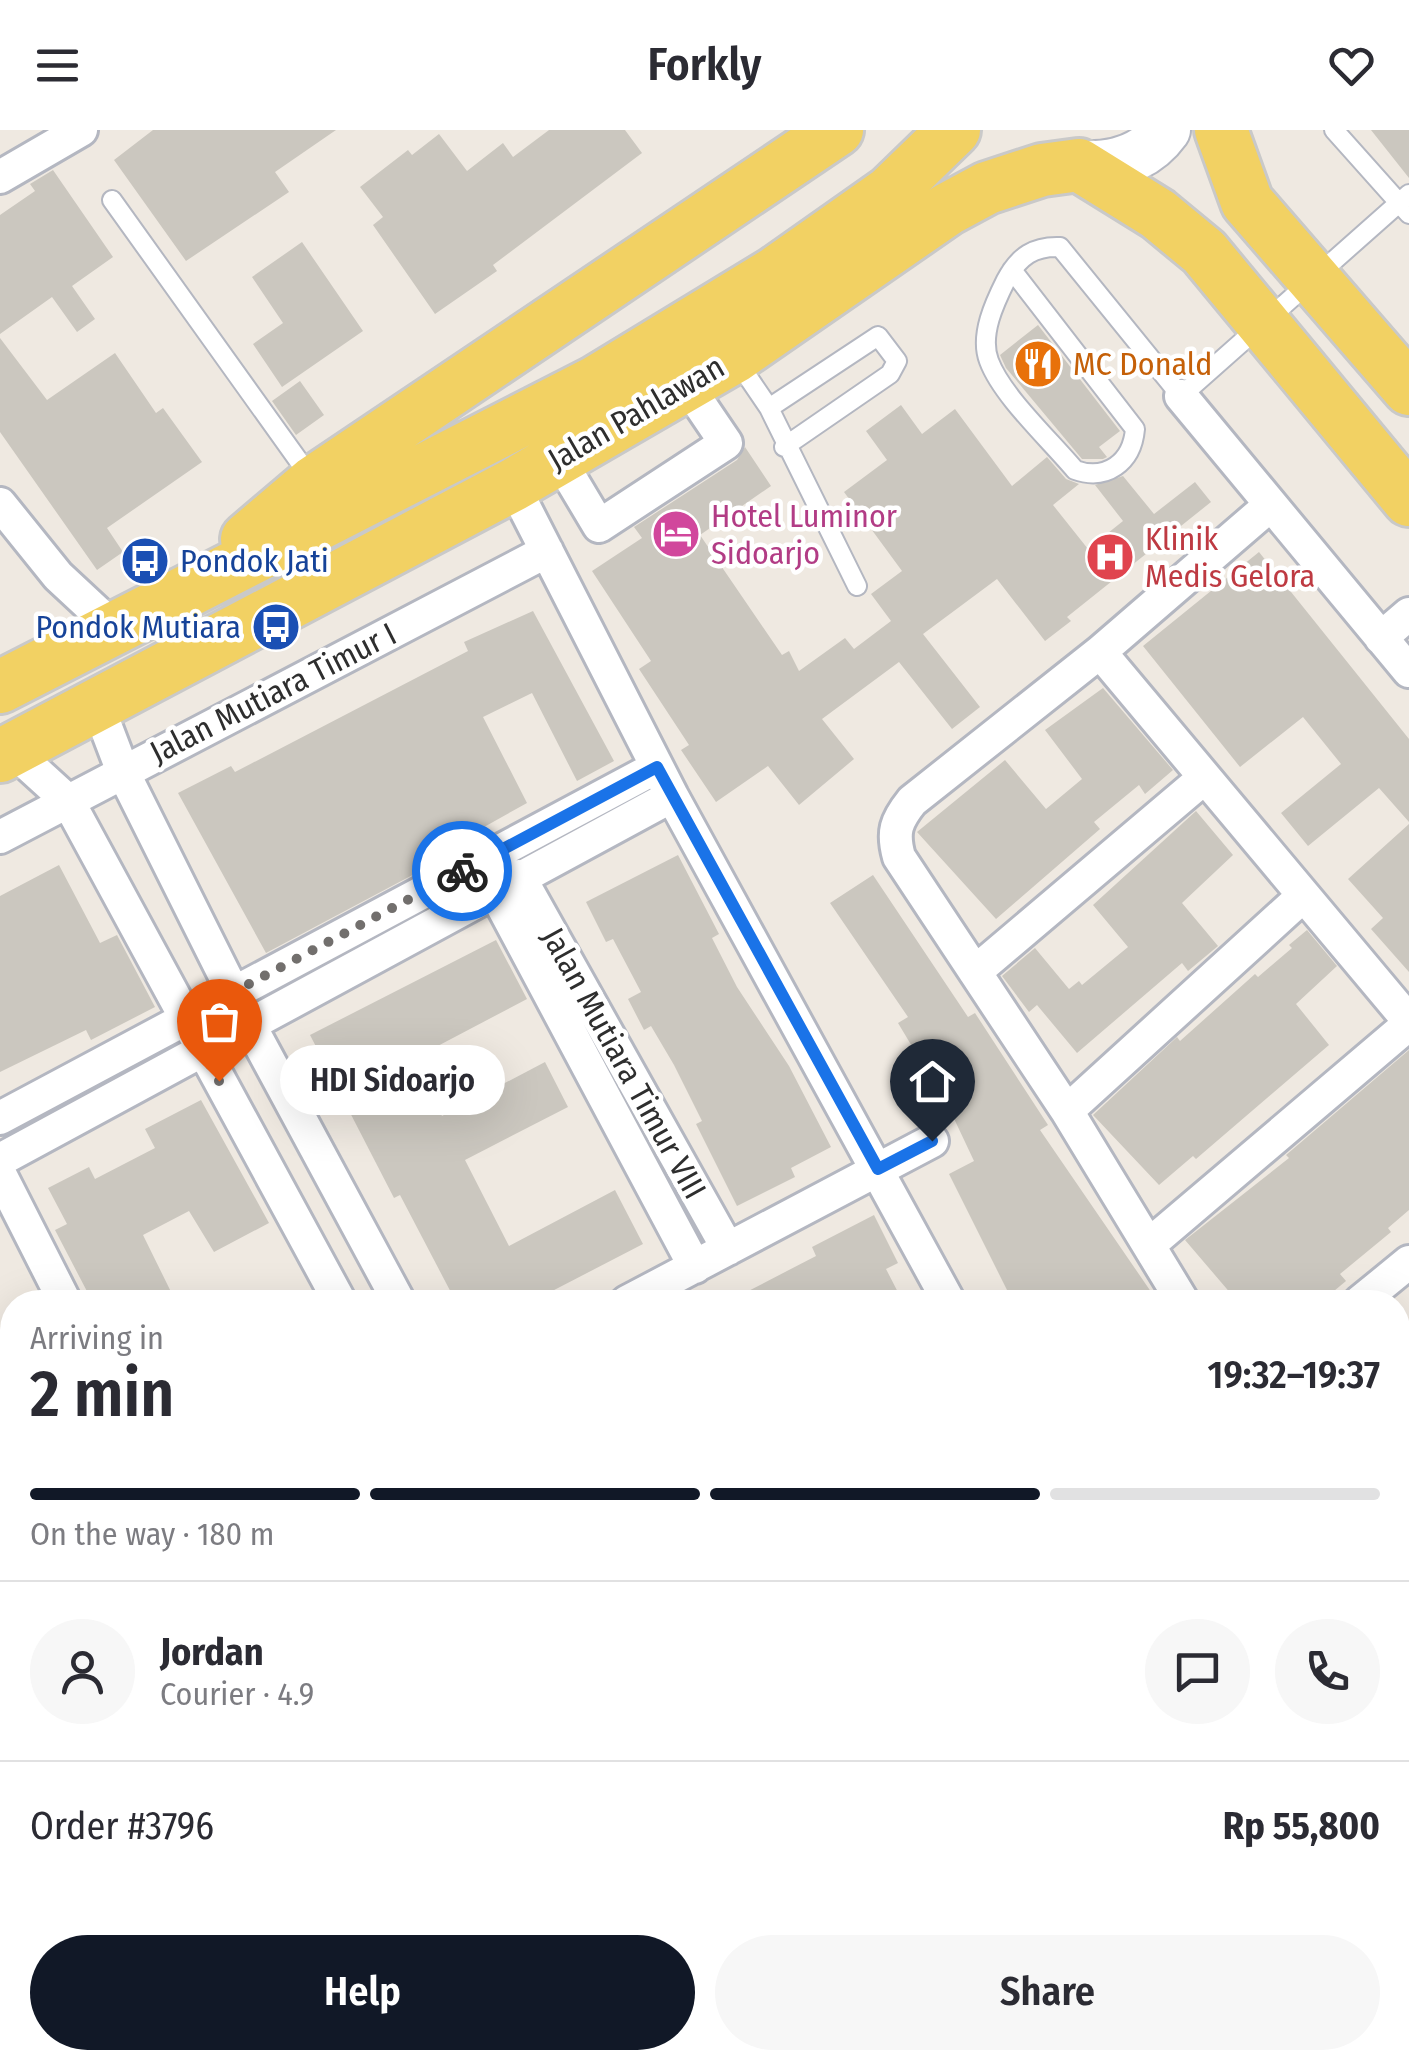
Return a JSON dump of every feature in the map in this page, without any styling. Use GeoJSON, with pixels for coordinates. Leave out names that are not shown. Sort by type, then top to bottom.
{"type":"FeatureCollection","features":[{"type":"Feature","properties":{"kind":"main road"},"geometry":{"type":"LineString","coordinates":[[168,602],[314,482],[836,130]]}},
{"type":"Feature","properties":{"kind":"main road","name":"Jalan Pahlawan"},"geometry":{"type":"LineString","coordinates":[[0,686],[596,382],[790,263],[890,192],[954,130]]}},
{"type":"Feature","properties":{"kind":"main road","name":"Jalan Pahlawan"},"geometry":{"type":"LineString","coordinates":[[6,753],[96,702],[514,485],[734,356],[948,209],[1016,176],[1124,161],[1145,151],[1166,130]]}},
{"type":"Feature","properties":{"kind":"main road"},"geometry":{"type":"LineString","coordinates":[[1185,130],[1409,389]]}},
{"type":"Feature","properties":{"kind":"main road"},"geometry":{"type":"LineString","coordinates":[[1221,130],[1247,202]]}},
{"type":"Feature","properties":{"kind":"main road"},"geometry":{"type":"LineString","coordinates":[[1079,165],[1158,214],[1204,252],[1409,500]]}},
{"type":"Feature","properties":{"kind":"street"},"geometry":{"type":"LineString","coordinates":[[0,177],[81,130]]}},
{"type":"Feature","properties":{"kind":"street"},"geometry":{"type":"LineString","coordinates":[[559,458],[599,526],[726,442],[686,384]]}},
{"type":"Feature","properties":{"kind":"street"},"geometry":{"type":"LineString","coordinates":[[1181,396],[1273,512],[1409,671]]}},
{"type":"Feature","properties":{"kind":"street"},"geometry":{"type":"LineString","coordinates":[[514,485],[665,781],[943,1290]]}},
{"type":"Feature","properties":{"kind":"street"},"geometry":{"type":"LineString","coordinates":[[1176,1290],[1066,1111],[899,857],[894,840],[896,821],[912,801],[1104,657],[1273,512]]}},
{"type":"Feature","properties":{"kind":"street"},"geometry":{"type":"LineString","coordinates":[[5,521],[114,629]]}},
{"type":"Feature","properties":{"kind":"street","name":"Jalan Mutiara Timur I"},"geometry":{"type":"LineString","coordinates":[[0,837],[546,551]]}},
{"type":"Feature","properties":{"kind":"street"},"geometry":{"type":"LineString","coordinates":[[1381,638],[1409,614]]}},
{"type":"Feature","properties":{"kind":"street"},"geometry":{"type":"LineString","coordinates":[[1104,657],[1409,1022],[1150,1244]]}},
{"type":"Feature","properties":{"kind":"street"},"geometry":{"type":"LineString","coordinates":[[96,702],[123,772],[249,1024],[393,1290]]}},
{"type":"Feature","properties":{"kind":"street"},"geometry":{"type":"LineString","coordinates":[[6,753],[68,801],[333,1290]]}},
{"type":"Feature","properties":{"kind":"street"},"geometry":{"type":"LineString","coordinates":[[975,972],[1204,778]]}},
{"type":"Feature","properties":{"kind":"street"},"geometry":{"type":"LineString","coordinates":[[0,1160],[507,883],[665,781]]}},
{"type":"Feature","properties":{"kind":"street"},"geometry":{"type":"LineString","coordinates":[[0,1118],[234,992],[665,781]]}},
{"type":"Feature","properties":{"kind":"street","name":"Jalan Mutiara Timur VIII"},"geometry":{"type":"LineString","coordinates":[[507,883],[728,1250]]}},
{"type":"Feature","properties":{"kind":"street","name":"Jalan Mutiara Timur VIII"},"geometry":{"type":"LineString","coordinates":[[507,883],[695,1267]]}},
{"type":"Feature","properties":{"kind":"street"},"geometry":{"type":"LineString","coordinates":[[1066,1111],[1303,896]]}},
{"type":"Feature","properties":{"kind":"street"},"geometry":{"type":"LineString","coordinates":[[673,1290],[695,1267],[932,1141]]}},
{"type":"Feature","properties":{"kind":"street"},"geometry":{"type":"LineString","coordinates":[[0,1174],[59,1290]]}},
{"type":"Feature","properties":{"kind":"street"},"geometry":{"type":"LineString","coordinates":[[1375,1290],[1409,1262]]}},
{"type":"Feature","properties":{"kind":"lane"},"geometry":{"type":"LineString","coordinates":[[1012,270],[1135,429],[1134,443],[1108,473],[1094,476],[1075,470],[988,360],[987,332],[994,302],[1012,270],[1022,256],[1041,246],[1060,246],[1181,396],[1406,204],[1334,130]]}},
{"type":"Feature","properties":{"kind":"lane"},"geometry":{"type":"LineString","coordinates":[[112,200],[314,482]]}},
{"type":"Feature","properties":{"kind":"lane"},"geometry":{"type":"LineString","coordinates":[[769,408],[878,336],[897,361],[890,374],[784,447]]}},
{"type":"Feature","properties":{"kind":"lane"},"geometry":{"type":"LineString","coordinates":[[734,356],[769,408],[784,447],[858,586]]}},
{"type":"Feature","properties":{"kind":"building"},"geometry":{"type":"Polygon","coordinates":[[[153,130],[336,130],[275,172],[289,192],[186,261],[114,160],[153,130]]]}},
{"type":"Feature","properties":{"kind":"building"},"geometry":{"type":"Polygon","coordinates":[[[549,130],[625,130],[642,153],[493,265],[497,271],[435,314],[373,225],[383,217],[360,187],[408,150],[412,155],[439,134],[467,171],[503,143],[513,157],[549,130]]]}},
{"type":"Feature","properties":{"kind":"building"},"geometry":{"type":"Polygon","coordinates":[[[1371,130],[1409,130],[1409,178],[1371,130]]]}},
{"type":"Feature","properties":{"kind":"building"},"geometry":{"type":"Polygon","coordinates":[[[53,170],[113,257],[72,286],[95,319],[77,332],[52,297],[0,334],[0,215],[35,191],[30,184],[53,170]]]}},
{"type":"Feature","properties":{"kind":"building"},"geometry":{"type":"Polygon","coordinates":[[[302,242],[363,331],[282,387],[253,344],[283,323],[252,277],[302,242]]]}},
{"type":"Feature","properties":{"kind":"building"},"geometry":{"type":"Polygon","coordinates":[[[1038,325],[1120,431],[1099,447],[1107,457],[1082,459],[1006,368],[1000,355],[1038,325]]]}},
{"type":"Feature","properties":{"kind":"building"},"geometry":{"type":"Polygon","coordinates":[[[0,338],[47,400],[115,353],[156,413],[163,408],[202,462],[107,528],[123,552],[97,570],[0,432],[0,338]]]}},
{"type":"Feature","properties":{"kind":"building"},"geometry":{"type":"Polygon","coordinates":[[[300,381],[324,415],[296,435],[272,401],[300,381]]]}},
{"type":"Feature","properties":{"kind":"building"},"geometry":{"type":"Polygon","coordinates":[[[901,405],[922,434],[955,409],[1012,486],[1047,457],[1066,479],[1079,484],[1053,505],[1088,549],[1123,521],[1095,485],[1123,476],[1154,514],[1195,482],[1211,502],[1067,617],[1071,621],[1045,641],[997,579],[923,634],[980,707],[952,729],[899,662],[822,719],[854,759],[799,805],[768,766],[716,802],[681,750],[689,745],[639,669],[651,661],[592,571],[642,538],[634,527],[737,460],[745,447],[771,486],[700,535],[782,655],[789,651],[799,671],[845,638],[854,649],[891,621],[871,594],[902,571],[844,492],[887,460],[866,431],[901,405]]]}},
{"type":"Feature","properties":{"kind":"building"},"geometry":{"type":"Polygon","coordinates":[[[1259,552],[1409,739],[1409,822],[1379,788],[1308,846],[1281,813],[1341,764],[1303,717],[1240,767],[1143,646],[1259,552]]]}},
{"type":"Feature","properties":{"kind":"building"},"geometry":{"type":"Polygon","coordinates":[[[533,611],[614,761],[577,781],[532,693],[483,717],[527,803],[434,855],[437,862],[266,953],[178,793],[231,766],[235,772],[468,651],[464,642],[533,611]]]}},
{"type":"Feature","properties":{"kind":"building"},"geometry":{"type":"Polygon","coordinates":[[[1103,688],[1173,770],[1145,794],[1139,785],[1094,822],[1100,829],[996,919],[917,832],[1005,760],[1046,809],[1082,779],[1045,730],[1103,688]]]}},
{"type":"Feature","properties":{"kind":"building"},"geometry":{"type":"Polygon","coordinates":[[[1196,811],[1233,855],[1182,903],[1218,946],[1188,971],[1182,963],[1077,1053],[1037,1005],[1029,1012],[1002,976],[1035,948],[1069,989],[1079,981],[1082,985],[1128,947],[1093,905],[1196,811]]]}},
{"type":"Feature","properties":{"kind":"building"},"geometry":{"type":"Polygon","coordinates":[[[1409,824],[1409,972],[1371,929],[1383,918],[1348,879],[1409,824]]]}},
{"type":"Feature","properties":{"kind":"building"},"geometry":{"type":"Polygon","coordinates":[[[678,855],[719,934],[712,938],[737,987],[789,1066],[831,1147],[791,1168],[795,1177],[737,1206],[696,1124],[702,1121],[674,1065],[651,1026],[644,1030],[628,999],[641,992],[613,939],[606,942],[586,902],[678,855]]]}},
{"type":"Feature","properties":{"kind":"building"},"geometry":{"type":"Polygon","coordinates":[[[59,865],[100,943],[117,935],[155,1007],[91,1040],[86,1030],[0,1072],[0,896],[59,865]]]}},
{"type":"Feature","properties":{"kind":"building"},"geometry":{"type":"Polygon","coordinates":[[[873,875],[968,1017],[975,1013],[1048,1125],[1040,1130],[1150,1290],[1007,1290],[949,1174],[974,1161],[949,1108],[898,1023],[908,1017],[830,903],[873,875]]]}},
{"type":"Feature","properties":{"kind":"building"},"geometry":{"type":"Polygon","coordinates":[[[1307,930],[1337,966],[1296,1004],[1329,1045],[1196,1159],[1193,1156],[1159,1185],[1093,1115],[1177,1037],[1180,1041],[1255,974],[1258,977],[1307,930]]]}},
{"type":"Feature","properties":{"kind":"building"},"geometry":{"type":"Polygon","coordinates":[[[496,940],[527,999],[413,1059],[442,1116],[545,1062],[568,1107],[465,1160],[509,1246],[615,1190],[643,1244],[554,1290],[450,1290],[400,1195],[394,1198],[310,1035],[496,940]]]}},
{"type":"Feature","properties":{"kind":"building"},"geometry":{"type":"Polygon","coordinates":[[[1409,1050],[1409,1210],[1388,1228],[1391,1232],[1340,1274],[1346,1281],[1335,1290],[1228,1290],[1185,1240],[1289,1158],[1286,1155],[1409,1050]]]}},
{"type":"Feature","properties":{"kind":"building"},"geometry":{"type":"Polygon","coordinates":[[[201,1100],[269,1223],[214,1252],[189,1211],[143,1235],[170,1290],[86,1290],[55,1230],[67,1224],[48,1188],[89,1167],[95,1179],[155,1148],[145,1129],[201,1100]]]}},
{"type":"Feature","properties":{"kind":"building"},"geometry":{"type":"Polygon","coordinates":[[[874,1215],[898,1263],[886,1269],[897,1290],[750,1290],[816,1256],[812,1247],[874,1215]]]}},
{"type":"Feature","properties":{"kind":"way so far"},"geometry":{"type":"LineString","coordinates":[[219,1081],[185,1018],[462,871]]}},
{"type":"Feature","properties":{"kind":"place","name":"MC Donald"},"geometry":{"type":"Point","coordinates":[1038,364]}},
{"type":"Feature","properties":{"kind":"place","name":"Hotel Luminor Sidoarjo"},"geometry":{"type":"Point","coordinates":[676,534]}},
{"type":"Feature","properties":{"kind":"place","name":"Klinik Medis Gelora"},"geometry":{"type":"Point","coordinates":[1110,557]}},
{"type":"Feature","properties":{"kind":"place","name":"Pondok Jati"},"geometry":{"type":"Point","coordinates":[145,561]}},
{"type":"Feature","properties":{"kind":"place","name":"Pondok Mutiara"},"geometry":{"type":"Point","coordinates":[276,627]}},
{"type":"Feature","properties":{"kind":"place","name":"HDI Sidoarjo"},"geometry":{"type":"Point","coordinates":[219,1081]}},
{"type":"Feature","properties":{"kind":"route"},"geometry":{"type":"LineString","coordinates":[[462,871],[657,767],[878,1169],[932,1141]]}}]}
